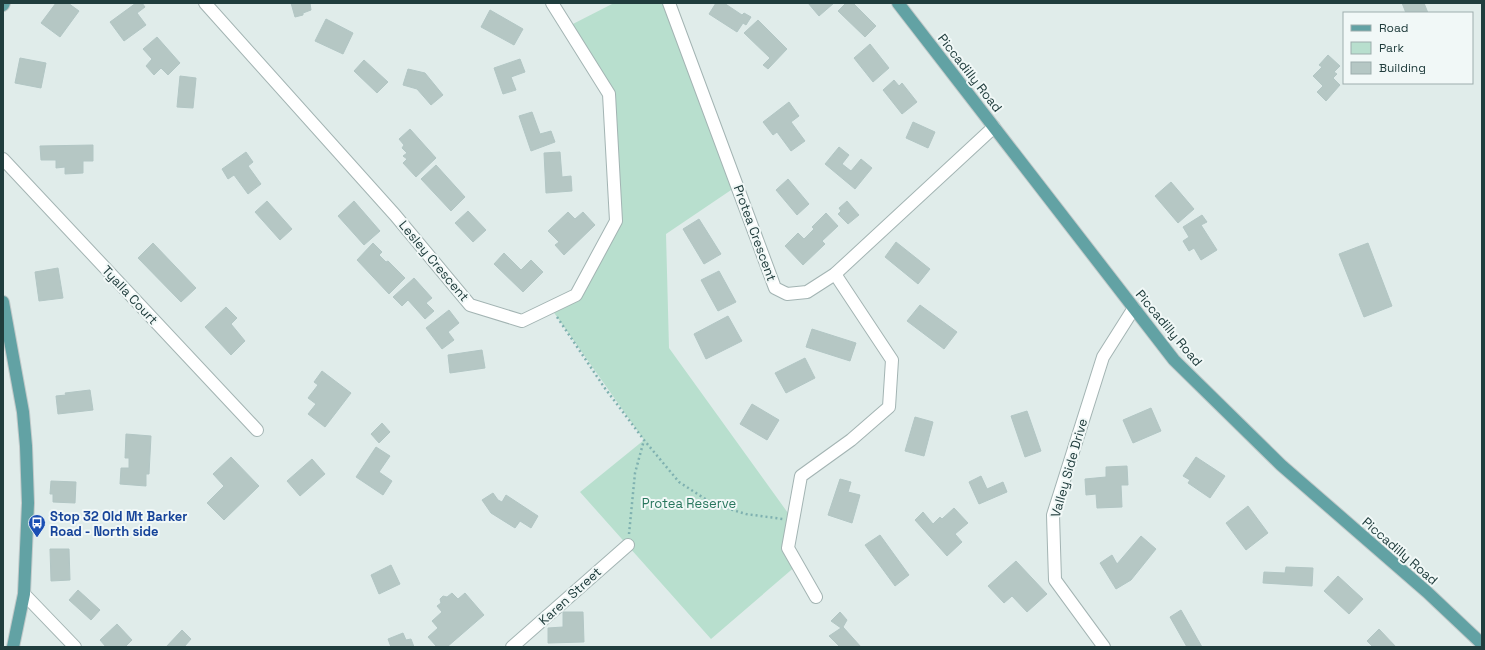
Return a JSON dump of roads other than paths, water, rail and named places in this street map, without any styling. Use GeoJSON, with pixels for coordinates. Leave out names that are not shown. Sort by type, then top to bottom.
{"type":"FeatureCollection","features":[{"type":"Feature","properties":{"kind":"main road","name":"Piccadilly Road"},"geometry":{"type":"LineString","coordinates":[[898,3],[1174,360],[1281,465],[1427,592],[1482,644]]}},
{"type":"Feature","properties":{"kind":"main road"},"geometry":{"type":"LineString","coordinates":[[3,302],[23,412],[28,503],[24,594],[13,647]]}},
{"type":"Feature","properties":{"kind":"street","name":"Lesley Crescent"},"geometry":{"type":"LineString","coordinates":[[206,3],[395,215],[470,305],[522,321],[576,295],[616,221],[609,94],[552,3]]}},
{"type":"Feature","properties":{"kind":"street","name":"Protea Crescent"},"geometry":{"type":"LineString","coordinates":[[669,3],[775,288],[787,294],[807,292],[835,274],[994,127]]}},
{"type":"Feature","properties":{"kind":"street","name":"Tyalla Court"},"geometry":{"type":"LineString","coordinates":[[3,159],[258,430]]}},
{"type":"Feature","properties":{"kind":"street"},"geometry":{"type":"LineString","coordinates":[[816,597],[788,548],[801,476],[851,440],[889,407],[892,360],[835,274]]}},
{"type":"Feature","properties":{"kind":"street","name":"Valley Side Drive"},"geometry":{"type":"LineString","coordinates":[[1104,647],[1055,580],[1053,515],[1103,357],[1134,308]]}},
{"type":"Feature","properties":{"kind":"street","name":"Karen Street"},"geometry":{"type":"LineString","coordinates":[[512,647],[628,545]]}},
{"type":"Feature","properties":{"kind":"street"},"geometry":{"type":"LineString","coordinates":[[24,594],[75,647]]}},
{"type":"Feature","properties":{"kind":"place","name":"Stop 32 Old Mt Barker Road - North side"},"geometry":{"type":"Point","coordinates":[37,538]}},
{"type":"Feature","properties":{"kind":"park label","name":"Protea Reserve"},"geometry":{"type":"Point","coordinates":[689,503]}}]}
